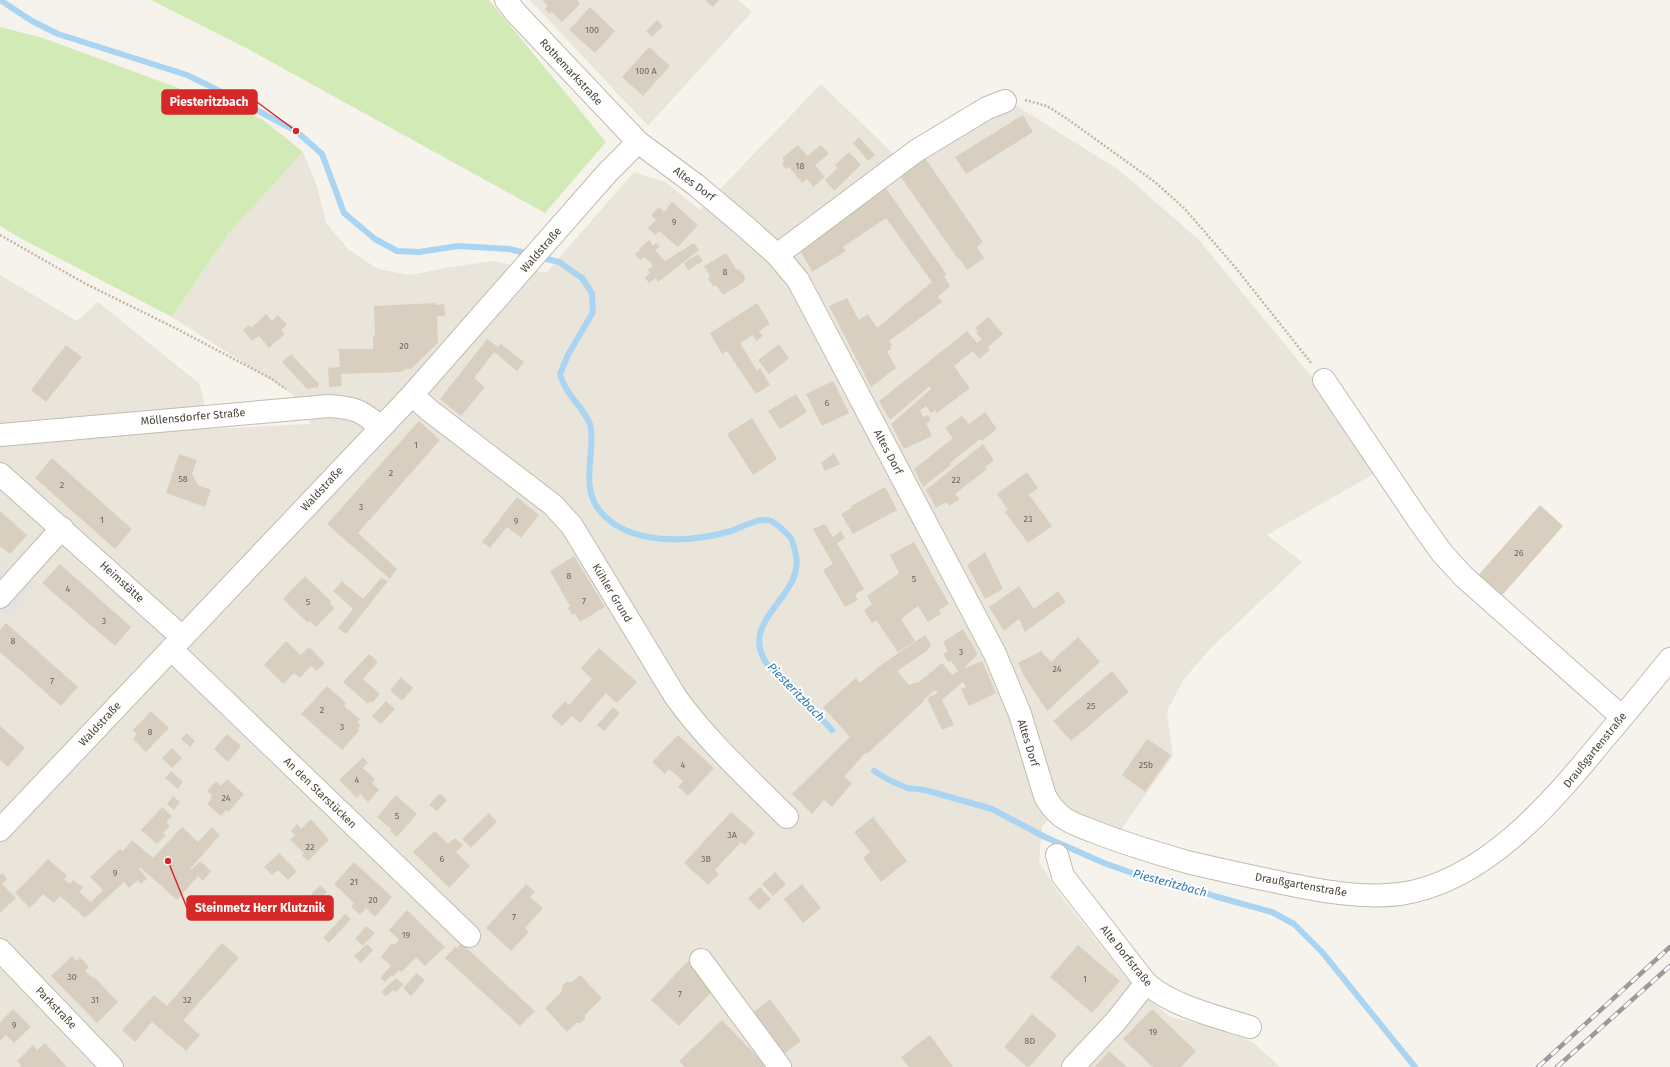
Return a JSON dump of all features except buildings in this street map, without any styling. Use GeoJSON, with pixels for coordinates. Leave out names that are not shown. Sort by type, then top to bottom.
{"type":"FeatureCollection","features":[{"type":"Feature","properties":{"kind":"street","name":"Rothemarkstraße"},"geometry":{"type":"LineString","coordinates":[[506,0],[516,13],[638,142]]}},
{"type":"Feature","properties":{"kind":"street"},"geometry":{"type":"LineString","coordinates":[[777,255],[916,151],[987,108],[1005,101]]}},
{"type":"Feature","properties":{"kind":"street","name":"Waldstraße"},"geometry":{"type":"LineString","coordinates":[[0,830],[412,395],[563,224],[638,142]]}},
{"type":"Feature","properties":{"kind":"street","name":"Altes Dorf"},"geometry":{"type":"LineString","coordinates":[[638,142],[696,185],[747,228],[777,255],[798,280],[981,626],[1006,678],[1020,714],[1045,796],[1051,807],[1062,816]]}},
{"type":"Feature","properties":{"kind":"street"},"geometry":{"type":"LineString","coordinates":[[1324,380],[1442,553],[1464,577],[1622,717]]}},
{"type":"Feature","properties":{"kind":"street","name":"Kühler Grund"},"geometry":{"type":"LineString","coordinates":[[412,395],[429,410],[553,505],[563,515],[572,526],[675,696],[690,716],[724,754],[787,816]]}},
{"type":"Feature","properties":{"kind":"street","name":"Möllensdorfer Straße"},"geometry":{"type":"LineString","coordinates":[[0,435],[329,406],[350,408],[365,414],[380,428]]}},
{"type":"Feature","properties":{"kind":"street","name":"Heimstätte"},"geometry":{"type":"LineString","coordinates":[[0,474],[62,528],[176,643]]}},
{"type":"Feature","properties":{"kind":"street"},"geometry":{"type":"LineString","coordinates":[[0,597],[62,528]]}},
{"type":"Feature","properties":{"kind":"street","name":"An den Starstücken"},"geometry":{"type":"LineString","coordinates":[[176,643],[469,936]]}},
{"type":"Feature","properties":{"kind":"street","name":"Draußgartenstraße"},"geometry":{"type":"LineString","coordinates":[[1062,816],[1074,824],[1156,854],[1230,872],[1333,892],[1378,895],[1399,894],[1421,890],[1442,882],[1475,864],[1506,843],[1536,817],[1562,790],[1670,660]]}},
{"type":"Feature","properties":{"kind":"street","name":"Alte Dorfstraße"},"geometry":{"type":"LineString","coordinates":[[1058,855],[1063,876],[1146,983],[1158,994],[1250,1027]]}},
{"type":"Feature","properties":{"kind":"street","name":"Parkstraße"},"geometry":{"type":"LineString","coordinates":[[0,950],[112,1067]]}},
{"type":"Feature","properties":{"kind":"street"},"geometry":{"type":"LineString","coordinates":[[701,960],[780,1067]]}},
{"type":"Feature","properties":{"kind":"street"},"geometry":{"type":"LineString","coordinates":[[1073,1067],[1116,1021],[1146,983]]}},
{"type":"Feature","properties":{"kind":"path"},"geometry":{"type":"LineString","coordinates":[[1005,101],[1018,99],[1031,100],[1046,106],[1066,118],[1154,182],[1185,209],[1235,267],[1324,380]]}},
{"type":"Feature","properties":{"kind":"path"},"geometry":{"type":"LineString","coordinates":[[0,235],[84,283],[272,379],[289,391],[295,398],[296,408]]}},
{"type":"Feature","properties":{"kind":"shaded area"},"geometry":{"type":"Polygon","coordinates":[[[530,0],[738,0],[752,12],[648,126],[530,0]]]}},
{"type":"Feature","properties":{"kind":"shaded area"},"geometry":{"type":"Polygon","coordinates":[[[821,84],[905,165],[1012,103],[1119,170],[1199,240],[1311,376],[1379,471],[1267,535],[1302,562],[1211,648],[1184,679],[1167,711],[1173,756],[1120,831],[1082,817],[1065,804],[1042,826],[1039,861],[1057,891],[1138,992],[1171,1017],[1236,1033],[1255,1044],[1280,1067],[0,1067],[0,275],[77,321],[98,302],[200,384],[209,429],[311,424],[291,393],[172,317],[229,233],[303,152],[317,186],[326,223],[348,249],[378,269],[410,275],[493,261],[546,273],[634,172],[665,182],[700,210],[821,84]]]}},
{"type":"Feature","properties":{"kind":"shaded area"},"geometry":{"type":"Polygon","coordinates":[[[7,560],[10,579],[0,590],[0,568],[7,560]]]}},
{"type":"Feature","properties":{"kind":"shaded area"},"geometry":{"type":"Polygon","coordinates":[[[19,581],[38,582],[11,613],[0,613],[0,603],[19,581]]]}},
{"type":"Feature","properties":{"kind":"green space"},"geometry":{"type":"Polygon","coordinates":[[[151,0],[489,0],[606,142],[545,213],[248,49],[151,0]]]}},
{"type":"Feature","properties":{"kind":"green space"},"geometry":{"type":"Polygon","coordinates":[[[0,27],[43,38],[262,119],[303,152],[229,233],[172,317],[20,238],[0,226],[0,27]]]}},
{"type":"Feature","properties":{"kind":"waterway","name":"Piesteritzbach"},"geometry":{"type":"LineString","coordinates":[[0,0],[32,21],[58,34],[187,75],[296,131],[322,154],[344,213],[375,239],[397,251],[419,252],[458,246],[509,249],[530,254]]}},
{"type":"Feature","properties":{"kind":"waterway","name":"Piesteritzbach"},"geometry":{"type":"LineString","coordinates":[[539,257],[559,262],[582,278],[592,293],[593,312],[568,355],[560,374],[563,383],[590,424],[592,439],[589,479],[590,489],[597,507],[609,520],[624,529],[641,535],[659,538],[678,539],[714,535],[731,531],[761,520],[771,521],[781,528],[793,542],[797,566],[793,580],[761,629],[759,642],[763,657],[770,668],[832,730]]}},
{"type":"Feature","properties":{"kind":"waterway","name":"Piesteritzbach"},"geometry":{"type":"LineString","coordinates":[[874,771],[907,788],[925,790],[992,809],[1045,837],[1104,863],[1146,878],[1166,883],[1177,883],[1214,896],[1272,912],[1294,924],[1322,952],[1415,1067]]}},
{"type":"Feature","properties":{"kind":"railway"},"geometry":{"type":"LineString","coordinates":[[1538,1067],[1670,947]]}},
{"type":"Feature","properties":{"kind":"railway"},"geometry":{"type":"LineString","coordinates":[[1557,1067],[1670,966]]}},
{"type":"Feature","properties":{"kind":"place","name":"Piesteritzbach"},"geometry":{"type":"Point","coordinates":[296,131]}},
{"type":"Feature","properties":{"kind":"place","name":"Steinmetz Herr Klutznik"},"geometry":{"type":"Point","coordinates":[168,861]}}]}
